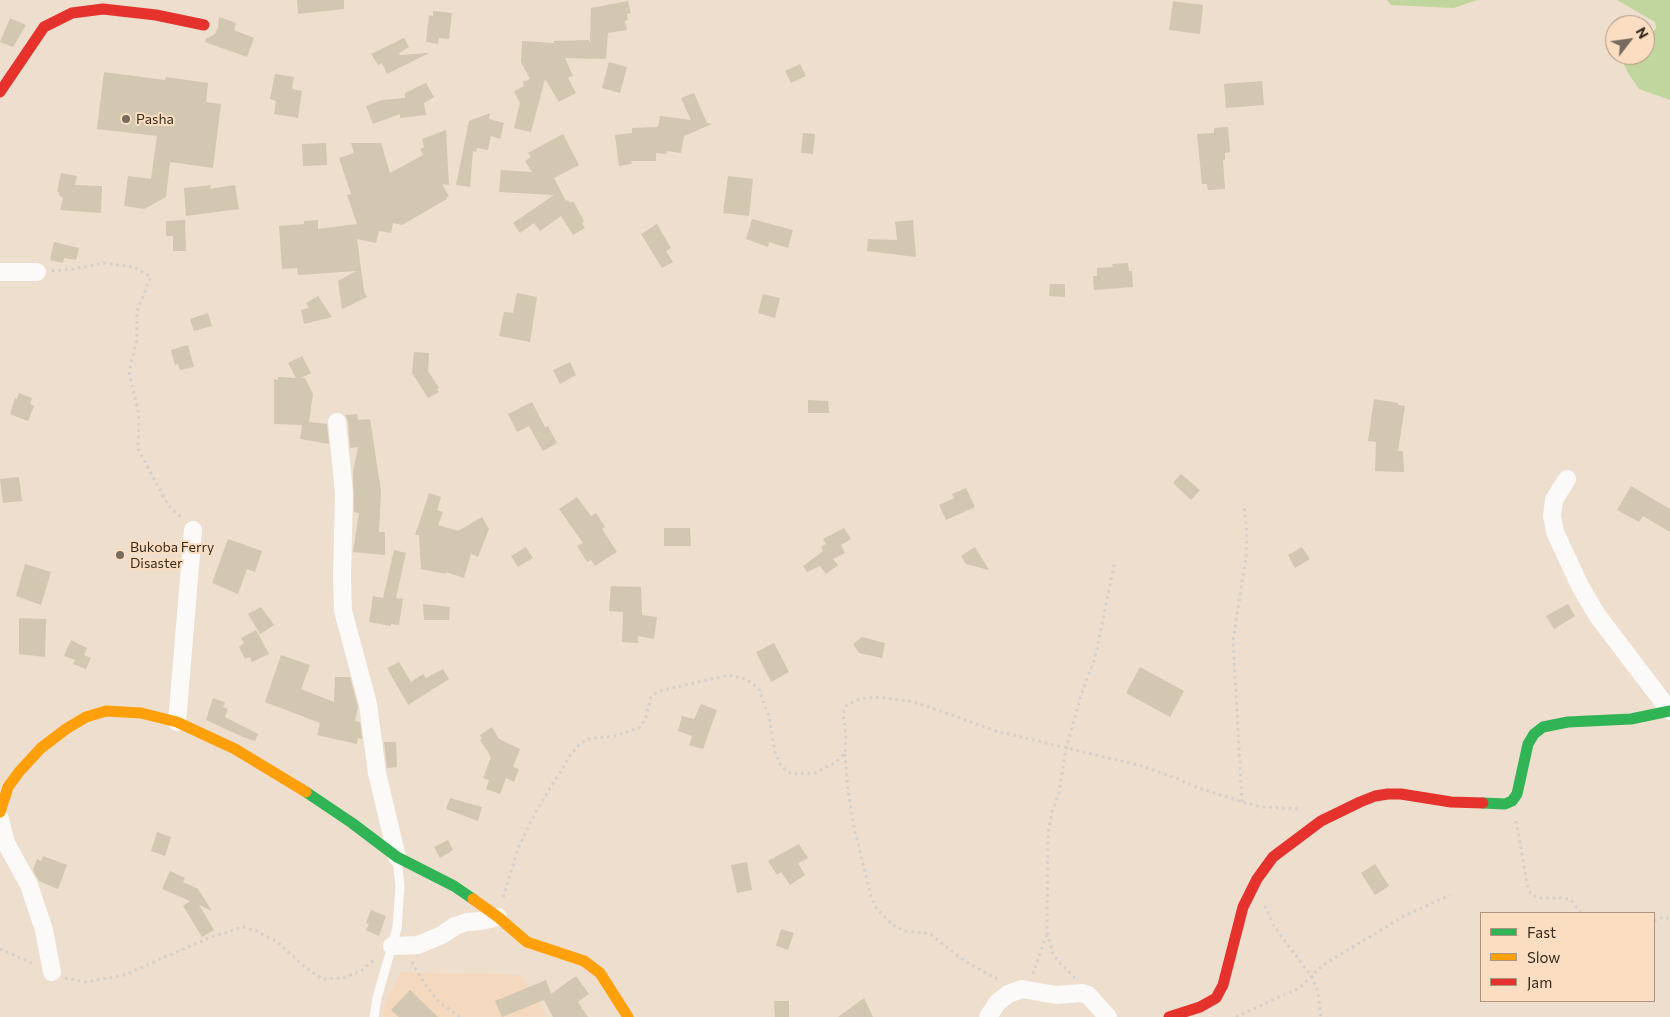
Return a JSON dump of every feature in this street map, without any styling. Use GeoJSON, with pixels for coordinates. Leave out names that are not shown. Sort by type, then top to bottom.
{"type":"FeatureCollection","features":[{"type":"Feature","properties":{"kind":"street"},"geometry":{"type":"LineString","coordinates":[[0,92],[44,27],[72,12],[103,9],[156,15],[204,25]]}},
{"type":"Feature","properties":{"kind":"street"},"geometry":{"type":"LineString","coordinates":[[0,272],[37,272]]}},
{"type":"Feature","properties":{"kind":"street"},"geometry":{"type":"LineString","coordinates":[[337,422],[344,492],[342,577],[344,611],[368,704],[378,773],[397,857]]}},
{"type":"Feature","properties":{"kind":"street"},"geometry":{"type":"LineString","coordinates":[[1169,1017],[1200,1007],[1216,998],[1223,985],[1243,907],[1257,879],[1273,857],[1321,821],[1360,802],[1375,796],[1388,794],[1401,794],[1433,800],[1473,804],[1505,804],[1517,794],[1528,744],[1534,734],[1542,727],[1568,722],[1631,719],[1670,711],[1597,615],[1580,586],[1555,532],[1552,516],[1554,500],[1567,479]]}},
{"type":"Feature","properties":{"kind":"street"},"geometry":{"type":"LineString","coordinates":[[177,722],[193,530]]}},
{"type":"Feature","properties":{"kind":"street"},"geometry":{"type":"LineString","coordinates":[[0,812],[8,787],[18,772],[41,748],[86,717],[106,711],[141,713],[177,722],[234,749],[310,795],[352,823],[397,857],[454,886],[498,917],[527,942],[584,960],[600,973],[628,1017]]}},
{"type":"Feature","properties":{"kind":"street"},"geometry":{"type":"LineString","coordinates":[[0,819],[6,843],[29,886],[41,921],[52,972]]}},
{"type":"Feature","properties":{"kind":"street"},"geometry":{"type":"LineString","coordinates":[[400,946],[429,941],[461,924],[498,917]]}},
{"type":"Feature","properties":{"kind":"street"},"geometry":{"type":"LineString","coordinates":[[988,1017],[1002,998],[1022,989],[1056,995],[1081,993],[1088,995],[1108,1017]]}},
{"type":"Feature","properties":{"kind":"lane"},"geometry":{"type":"LineString","coordinates":[[374,1017],[377,998],[400,946],[397,928],[400,886],[397,857]]}},
{"type":"Feature","properties":{"kind":"path"},"geometry":{"type":"LineString","coordinates":[[73,269],[104,263],[134,267],[151,277],[138,312],[138,339],[129,372],[139,415],[138,449],[168,505],[193,530]]}},
{"type":"Feature","properties":{"kind":"path"},"geometry":{"type":"LineString","coordinates":[[1242,802],[1233,640],[1246,557],[1247,534],[1244,504]]}},
{"type":"Feature","properties":{"kind":"path"},"geometry":{"type":"LineString","coordinates":[[1088,995],[1076,979],[1056,960],[1047,932],[1048,833],[1052,812],[1059,793],[1066,748],[1081,695],[1095,658],[1115,561]]}},
{"type":"Feature","properties":{"kind":"path"},"geometry":{"type":"LineString","coordinates":[[498,917],[519,846],[534,813],[571,754],[587,739],[614,736],[639,728],[645,720],[651,697],[659,691],[729,675],[746,679],[759,689],[769,717],[775,752],[781,766],[791,774],[814,773],[836,762],[845,753]]}},
{"type":"Feature","properties":{"kind":"path"},"geometry":{"type":"LineString","coordinates":[[1005,982],[993,978],[966,962],[930,934],[905,930],[893,925],[877,909],[871,896],[854,828],[848,791],[845,753],[846,737],[843,714],[846,706],[857,700],[873,697],[908,701],[996,730],[1142,766],[1173,777],[1196,788],[1242,802],[1282,809],[1309,809]]}},
{"type":"Feature","properties":{"kind":"path"},"geometry":{"type":"LineString","coordinates":[[1512,800],[1528,888],[1538,898],[1565,898],[1571,900],[1580,912]]}},
{"type":"Feature","properties":{"kind":"path"},"geometry":{"type":"LineString","coordinates":[[1236,1017],[1299,988],[1337,956],[1406,915],[1450,896]]}},
{"type":"Feature","properties":{"kind":"path"},"geometry":{"type":"LineString","coordinates":[[1265,905],[1278,932],[1312,977],[1318,993],[1321,1017]]}},
{"type":"Feature","properties":{"kind":"path"},"geometry":{"type":"LineString","coordinates":[[1655,920],[1660,918],[1670,918]]}},
{"type":"Feature","properties":{"kind":"path"},"geometry":{"type":"LineString","coordinates":[[0,949],[67,978],[86,982],[124,975],[211,937],[243,927],[254,930],[276,941],[322,980],[343,978],[361,971],[400,946],[439,1002],[460,1017]]}},
{"type":"Feature","properties":{"kind":"path"},"geometry":{"type":"LineString","coordinates":[[1022,989],[1034,974],[1047,932]]}},
{"type":"Feature","properties":{"kind":"shaded area"},"geometry":{"type":"Polygon","coordinates":[[[1387,0],[1477,0],[1454,8],[1391,5],[1387,0]]]}},
{"type":"Feature","properties":{"kind":"shaded area"},"geometry":{"type":"Polygon","coordinates":[[[1617,0],[1670,0],[1670,100],[1639,89],[1624,65],[1655,65],[1655,15],[1643,15],[1617,0]]]}},
{"type":"Feature","properties":{"kind":"shaded area"},"geometry":{"type":"Polygon","coordinates":[[[401,972],[522,975],[547,1017],[384,1017],[383,1008],[401,972]]]}},
{"type":"Feature","properties":{"kind":"building"},"geometry":{"type":"Polygon","coordinates":[[[297,0],[344,0],[344,9],[298,14],[297,0]]]}},
{"type":"Feature","properties":{"kind":"building"},"geometry":{"type":"Polygon","coordinates":[[[628,1],[631,13],[627,14],[628,20],[625,21],[627,30],[608,33],[606,59],[565,58],[573,76],[568,78],[576,93],[559,102],[545,79],[531,132],[514,128],[520,103],[514,91],[524,86],[523,82],[530,79],[521,62],[522,41],[554,43],[554,41],[589,40],[590,43],[591,8],[628,1]]]}},
{"type":"Feature","properties":{"kind":"building"},"geometry":{"type":"Polygon","coordinates":[[[1173,1],[1203,5],[1200,34],[1169,30],[1173,1]]]}},
{"type":"Feature","properties":{"kind":"building"},"geometry":{"type":"Polygon","coordinates":[[[433,11],[452,13],[449,39],[439,38],[438,44],[426,42],[429,15],[433,16],[433,11]]]}},
{"type":"Feature","properties":{"kind":"building"},"geometry":{"type":"Polygon","coordinates":[[[219,17],[236,23],[234,30],[254,38],[247,57],[205,42],[206,39],[215,34],[218,28],[219,17]]]}},
{"type":"Feature","properties":{"kind":"building"},"geometry":{"type":"Polygon","coordinates":[[[10,18],[26,25],[13,47],[0,42],[10,18]]]}},
{"type":"Feature","properties":{"kind":"building"},"geometry":{"type":"Polygon","coordinates":[[[404,38],[409,47],[399,53],[400,55],[429,53],[387,74],[382,63],[378,65],[371,54],[404,38]]]}},
{"type":"Feature","properties":{"kind":"building"},"geometry":{"type":"Polygon","coordinates":[[[609,62],[627,67],[620,93],[602,88],[609,62]]]}},
{"type":"Feature","properties":{"kind":"building"},"geometry":{"type":"Polygon","coordinates":[[[800,64],[806,76],[791,83],[785,71],[800,64]]]}},
{"type":"Feature","properties":{"kind":"building"},"geometry":{"type":"Polygon","coordinates":[[[104,72],[165,80],[166,77],[208,83],[206,102],[221,104],[213,168],[170,162],[166,197],[144,209],[124,206],[128,176],[151,179],[157,136],[97,129],[104,72]]]}},
{"type":"Feature","properties":{"kind":"building"},"geometry":{"type":"Polygon","coordinates":[[[275,74],[294,77],[292,89],[302,91],[298,118],[274,114],[276,101],[270,99],[275,74]]]}},
{"type":"Feature","properties":{"kind":"building"},"geometry":{"type":"Polygon","coordinates":[[[1262,81],[1264,105],[1226,108],[1224,84],[1262,81]]]}},
{"type":"Feature","properties":{"kind":"building"},"geometry":{"type":"Polygon","coordinates":[[[426,83],[434,97],[424,103],[426,115],[400,118],[400,114],[373,124],[366,106],[382,100],[405,98],[405,93],[426,83]]]}},
{"type":"Feature","properties":{"kind":"building"},"geometry":{"type":"Polygon","coordinates":[[[694,93],[707,123],[712,124],[684,136],[681,153],[667,151],[666,154],[656,153],[656,161],[631,161],[632,164],[619,166],[615,135],[632,133],[632,128],[658,127],[660,116],[691,120],[681,98],[694,93]]]}},
{"type":"Feature","properties":{"kind":"building"},"geometry":{"type":"Polygon","coordinates":[[[490,113],[489,119],[504,123],[500,139],[491,136],[488,150],[477,148],[476,152],[473,151],[470,187],[456,185],[469,121],[490,113]]]}},
{"type":"Feature","properties":{"kind":"building"},"geometry":{"type":"Polygon","coordinates":[[[1228,127],[1230,152],[1225,153],[1225,160],[1223,160],[1225,189],[1208,190],[1207,184],[1202,184],[1197,134],[1214,133],[1214,128],[1228,127]]]}},
{"type":"Feature","properties":{"kind":"building"},"geometry":{"type":"Polygon","coordinates":[[[446,130],[449,185],[442,184],[449,196],[447,199],[402,225],[393,223],[391,233],[379,231],[376,243],[357,239],[364,291],[367,297],[342,309],[338,281],[356,271],[298,275],[297,268],[282,269],[279,226],[304,224],[304,221],[318,220],[318,229],[357,224],[347,195],[351,194],[339,158],[354,153],[351,143],[381,143],[390,173],[423,155],[420,149],[424,147],[422,139],[446,130]]]}},
{"type":"Feature","properties":{"kind":"building"},"geometry":{"type":"Polygon","coordinates":[[[803,133],[815,134],[813,154],[801,153],[803,133]]]}},
{"type":"Feature","properties":{"kind":"building"},"geometry":{"type":"Polygon","coordinates":[[[563,134],[579,165],[554,178],[566,201],[568,200],[570,203],[573,201],[584,221],[582,223],[585,228],[573,235],[561,216],[540,231],[534,223],[520,233],[513,223],[554,195],[499,192],[501,170],[532,172],[525,161],[531,157],[528,153],[563,134]]]}},
{"type":"Feature","properties":{"kind":"building"},"geometry":{"type":"Polygon","coordinates":[[[326,143],[327,165],[303,166],[302,144],[326,143]]]}},
{"type":"Feature","properties":{"kind":"building"},"geometry":{"type":"Polygon","coordinates":[[[61,173],[77,176],[75,185],[102,186],[101,213],[60,210],[63,198],[57,192],[61,173]]]}},
{"type":"Feature","properties":{"kind":"building"},"geometry":{"type":"Polygon","coordinates":[[[728,176],[753,179],[749,216],[723,213],[728,176]]]}},
{"type":"Feature","properties":{"kind":"building"},"geometry":{"type":"Polygon","coordinates":[[[211,185],[210,189],[235,185],[239,209],[186,216],[184,188],[211,185]]]}},
{"type":"Feature","properties":{"kind":"building"},"geometry":{"type":"Polygon","coordinates":[[[752,219],[793,230],[788,248],[769,242],[768,247],[746,239],[752,219]]]}},
{"type":"Feature","properties":{"kind":"building"},"geometry":{"type":"Polygon","coordinates":[[[185,220],[186,251],[173,251],[173,236],[166,236],[166,221],[185,220]]]}},
{"type":"Feature","properties":{"kind":"building"},"geometry":{"type":"Polygon","coordinates":[[[913,220],[916,257],[867,251],[868,239],[897,240],[895,222],[913,220]]]}},
{"type":"Feature","properties":{"kind":"building"},"geometry":{"type":"Polygon","coordinates":[[[657,224],[671,248],[666,251],[673,262],[662,268],[641,234],[657,224]]]}},
{"type":"Feature","properties":{"kind":"building"},"geometry":{"type":"Polygon","coordinates":[[[54,242],[79,248],[76,260],[64,258],[63,263],[50,260],[54,242]]]}},
{"type":"Feature","properties":{"kind":"building"},"geometry":{"type":"Polygon","coordinates":[[[1128,263],[1129,271],[1132,271],[1133,287],[1094,290],[1093,276],[1097,276],[1097,268],[1113,267],[1112,264],[1128,263]]]}},
{"type":"Feature","properties":{"kind":"building"},"geometry":{"type":"Polygon","coordinates":[[[1050,284],[1065,284],[1065,297],[1049,296],[1050,284]]]}},
{"type":"Feature","properties":{"kind":"building"},"geometry":{"type":"Polygon","coordinates":[[[517,293],[537,297],[530,342],[499,336],[504,312],[513,313],[517,293]]]}},
{"type":"Feature","properties":{"kind":"building"},"geometry":{"type":"Polygon","coordinates":[[[763,294],[780,298],[775,318],[758,313],[763,294]]]}},
{"type":"Feature","properties":{"kind":"building"},"geometry":{"type":"Polygon","coordinates":[[[318,296],[332,317],[304,324],[301,310],[309,308],[306,303],[318,296]]]}},
{"type":"Feature","properties":{"kind":"building"},"geometry":{"type":"Polygon","coordinates":[[[208,313],[212,326],[194,331],[190,319],[208,313]]]}},
{"type":"Feature","properties":{"kind":"building"},"geometry":{"type":"Polygon","coordinates":[[[188,345],[194,367],[180,370],[178,364],[175,365],[171,350],[188,345]]]}},
{"type":"Feature","properties":{"kind":"building"},"geometry":{"type":"Polygon","coordinates":[[[414,352],[429,353],[428,371],[439,388],[437,389],[439,392],[428,398],[412,373],[414,352]]]}},
{"type":"Feature","properties":{"kind":"building"},"geometry":{"type":"Polygon","coordinates":[[[302,356],[311,373],[301,378],[305,378],[313,394],[309,422],[327,424],[329,444],[300,439],[302,425],[274,424],[274,379],[278,380],[278,377],[296,378],[288,363],[302,356]]]}},
{"type":"Feature","properties":{"kind":"building"},"geometry":{"type":"Polygon","coordinates":[[[570,362],[576,375],[560,384],[553,370],[570,362]]]}},
{"type":"Feature","properties":{"kind":"building"},"geometry":{"type":"Polygon","coordinates":[[[19,393],[32,398],[30,404],[34,406],[28,421],[10,414],[15,398],[17,399],[19,393]]]}},
{"type":"Feature","properties":{"kind":"building"},"geometry":{"type":"Polygon","coordinates":[[[1374,399],[1405,406],[1398,451],[1403,451],[1404,472],[1375,471],[1376,442],[1368,441],[1374,399]]]}},
{"type":"Feature","properties":{"kind":"building"},"geometry":{"type":"Polygon","coordinates":[[[808,400],[828,401],[829,413],[808,413],[808,400]]]}},
{"type":"Feature","properties":{"kind":"building"},"geometry":{"type":"Polygon","coordinates":[[[532,402],[545,427],[548,426],[557,443],[543,451],[529,426],[517,432],[508,414],[532,402]]]}},
{"type":"Feature","properties":{"kind":"building"},"geometry":{"type":"Polygon","coordinates":[[[357,414],[358,420],[370,419],[381,491],[379,532],[385,532],[385,555],[353,552],[359,513],[354,512],[353,472],[358,447],[350,448],[348,421],[345,415],[357,414]]]}},
{"type":"Feature","properties":{"kind":"building"},"geometry":{"type":"Polygon","coordinates":[[[1181,474],[1200,490],[1191,500],[1173,483],[1181,474]]]}},
{"type":"Feature","properties":{"kind":"building"},"geometry":{"type":"Polygon","coordinates":[[[19,477],[22,501],[3,503],[0,479],[19,477]]]}},
{"type":"Feature","properties":{"kind":"building"},"geometry":{"type":"Polygon","coordinates":[[[1631,486],[1670,509],[1670,532],[1643,516],[1639,522],[1617,510],[1631,486]]]}},
{"type":"Feature","properties":{"kind":"building"},"geometry":{"type":"Polygon","coordinates":[[[966,488],[975,507],[946,520],[939,505],[954,498],[952,494],[966,488]]]}},
{"type":"Feature","properties":{"kind":"building"},"geometry":{"type":"Polygon","coordinates":[[[429,493],[441,497],[437,510],[443,512],[438,525],[458,531],[482,517],[489,529],[478,557],[471,554],[464,578],[446,572],[446,574],[421,569],[419,535],[415,535],[429,493]]]}},
{"type":"Feature","properties":{"kind":"building"},"geometry":{"type":"Polygon","coordinates":[[[577,497],[591,516],[596,513],[605,527],[602,529],[617,552],[595,566],[591,560],[587,562],[577,546],[583,543],[559,509],[577,497]]]}},
{"type":"Feature","properties":{"kind":"building"},"geometry":{"type":"Polygon","coordinates":[[[664,528],[690,528],[691,546],[664,546],[664,528]]]}},
{"type":"Feature","properties":{"kind":"building"},"geometry":{"type":"Polygon","coordinates":[[[844,528],[851,539],[841,545],[845,553],[833,559],[838,565],[826,574],[820,566],[807,572],[803,566],[823,551],[821,547],[826,544],[823,539],[844,528]]]}},
{"type":"Feature","properties":{"kind":"building"},"geometry":{"type":"Polygon","coordinates":[[[228,539],[262,551],[255,572],[247,569],[238,594],[212,583],[228,539]]]}},
{"type":"Feature","properties":{"kind":"building"},"geometry":{"type":"Polygon","coordinates":[[[526,547],[533,558],[518,567],[511,556],[526,547]]]}},
{"type":"Feature","properties":{"kind":"building"},"geometry":{"type":"Polygon","coordinates":[[[975,547],[989,570],[966,564],[961,556],[975,547]]]}},
{"type":"Feature","properties":{"kind":"building"},"geometry":{"type":"Polygon","coordinates":[[[1302,547],[1310,559],[1295,568],[1288,555],[1302,547]]]}},
{"type":"Feature","properties":{"kind":"building"},"geometry":{"type":"Polygon","coordinates":[[[394,550],[406,553],[396,598],[403,599],[399,625],[391,624],[391,626],[369,622],[373,596],[383,598],[394,550]]]}},
{"type":"Feature","properties":{"kind":"building"},"geometry":{"type":"Polygon","coordinates":[[[25,564],[51,572],[41,605],[16,596],[25,564]]]}},
{"type":"Feature","properties":{"kind":"building"},"geometry":{"type":"Polygon","coordinates":[[[611,586],[641,587],[642,615],[657,617],[654,639],[638,636],[638,643],[622,642],[623,612],[609,611],[611,586]]]}},
{"type":"Feature","properties":{"kind":"building"},"geometry":{"type":"Polygon","coordinates":[[[423,604],[450,607],[449,620],[424,620],[423,604]]]}},
{"type":"Feature","properties":{"kind":"building"},"geometry":{"type":"Polygon","coordinates":[[[1568,604],[1575,616],[1554,629],[1546,616],[1568,604]]]}},
{"type":"Feature","properties":{"kind":"building"},"geometry":{"type":"Polygon","coordinates":[[[261,607],[274,625],[260,634],[248,614],[261,607]]]}},
{"type":"Feature","properties":{"kind":"building"},"geometry":{"type":"Polygon","coordinates":[[[19,618],[46,619],[45,657],[19,654],[19,618]]]}},
{"type":"Feature","properties":{"kind":"building"},"geometry":{"type":"Polygon","coordinates":[[[256,630],[269,654],[252,662],[250,657],[245,659],[239,647],[244,643],[241,638],[256,630]]]}},
{"type":"Feature","properties":{"kind":"building"},"geometry":{"type":"Polygon","coordinates":[[[862,637],[885,643],[882,658],[859,653],[853,644],[862,637]]]}},
{"type":"Feature","properties":{"kind":"building"},"geometry":{"type":"Polygon","coordinates":[[[71,640],[87,648],[84,655],[91,658],[86,669],[73,664],[75,660],[64,656],[71,640]]]}},
{"type":"Feature","properties":{"kind":"building"},"geometry":{"type":"Polygon","coordinates":[[[774,643],[789,672],[771,682],[756,652],[774,643]]]}},
{"type":"Feature","properties":{"kind":"building"},"geometry":{"type":"Polygon","coordinates":[[[281,655],[310,665],[301,689],[334,702],[335,677],[350,677],[358,707],[355,721],[360,722],[362,739],[358,738],[357,744],[317,735],[320,723],[265,702],[281,655]]]}},
{"type":"Feature","properties":{"kind":"building"},"geometry":{"type":"Polygon","coordinates":[[[399,662],[411,682],[423,674],[426,678],[443,669],[449,679],[408,705],[387,668],[399,662]]]}},
{"type":"Feature","properties":{"kind":"building"},"geometry":{"type":"Polygon","coordinates":[[[1140,667],[1184,691],[1170,717],[1126,693],[1140,667]]]}},
{"type":"Feature","properties":{"kind":"building"},"geometry":{"type":"Polygon","coordinates":[[[213,698],[225,702],[223,707],[228,709],[225,717],[258,734],[255,741],[206,720],[213,698]]]}},
{"type":"Feature","properties":{"kind":"building"},"geometry":{"type":"Polygon","coordinates":[[[701,704],[717,710],[703,749],[689,745],[692,736],[678,731],[682,716],[694,719],[701,704]]]}},
{"type":"Feature","properties":{"kind":"building"},"geometry":{"type":"Polygon","coordinates":[[[492,727],[499,739],[520,749],[513,767],[519,769],[514,782],[506,778],[500,794],[486,789],[489,780],[483,778],[491,757],[480,740],[482,739],[480,735],[492,727]]]}},
{"type":"Feature","properties":{"kind":"building"},"geometry":{"type":"Polygon","coordinates":[[[384,742],[396,742],[397,767],[387,768],[384,742]]]}},
{"type":"Feature","properties":{"kind":"building"},"geometry":{"type":"Polygon","coordinates":[[[450,798],[482,807],[478,821],[446,809],[450,798]]]}},
{"type":"Feature","properties":{"kind":"building"},"geometry":{"type":"Polygon","coordinates":[[[157,832],[171,837],[165,856],[151,851],[157,832]]]}},
{"type":"Feature","properties":{"kind":"building"},"geometry":{"type":"Polygon","coordinates":[[[448,840],[453,850],[440,858],[434,847],[448,840]]]}},
{"type":"Feature","properties":{"kind":"building"},"geometry":{"type":"Polygon","coordinates":[[[799,844],[808,858],[798,863],[805,875],[790,885],[781,872],[777,875],[768,861],[799,844]]]}},
{"type":"Feature","properties":{"kind":"building"},"geometry":{"type":"Polygon","coordinates":[[[43,856],[67,865],[58,889],[39,881],[33,870],[37,859],[41,861],[43,856]]]}},
{"type":"Feature","properties":{"kind":"building"},"geometry":{"type":"Polygon","coordinates":[[[747,862],[752,890],[737,893],[731,865],[747,862]]]}},
{"type":"Feature","properties":{"kind":"building"},"geometry":{"type":"Polygon","coordinates":[[[1375,864],[1389,886],[1375,895],[1361,873],[1375,864]]]}},
{"type":"Feature","properties":{"kind":"building"},"geometry":{"type":"Polygon","coordinates":[[[170,871],[185,878],[183,882],[198,889],[212,911],[199,905],[214,930],[202,937],[183,906],[190,901],[162,889],[170,871]]]}},
{"type":"Feature","properties":{"kind":"building"},"geometry":{"type":"Polygon","coordinates":[[[371,910],[386,916],[379,936],[366,930],[369,924],[366,923],[371,910]]]}},
{"type":"Feature","properties":{"kind":"building"},"geometry":{"type":"Polygon","coordinates":[[[781,929],[794,933],[788,950],[776,946],[781,929]]]}},
{"type":"Feature","properties":{"kind":"building"},"geometry":{"type":"Polygon","coordinates":[[[576,976],[589,994],[578,1002],[588,1017],[553,1017],[544,1000],[502,1017],[495,1001],[546,980],[551,994],[576,976]]]}},
{"type":"Feature","properties":{"kind":"building"},"geometry":{"type":"Polygon","coordinates":[[[410,990],[438,1017],[399,1017],[391,1010],[410,990]]]}},
{"type":"Feature","properties":{"kind":"building"},"geometry":{"type":"Polygon","coordinates":[[[864,998],[873,1017],[838,1017],[864,998]]]}},
{"type":"Feature","properties":{"kind":"building"},"geometry":{"type":"Polygon","coordinates":[[[774,1001],[789,1001],[789,1017],[775,1017],[774,1001]]]}},
{"type":"Feature","properties":{"kind":"traffic: fast"},"geometry":{"type":"LineString","coordinates":[[1483,803],[1505,804],[1512,801],[1517,794],[1528,744],[1534,734],[1543,727],[1568,722],[1631,719],[1670,711]]}},
{"type":"Feature","properties":{"kind":"traffic: fast"},"geometry":{"type":"LineString","coordinates":[[306,792],[352,823],[397,857],[454,886],[473,899]]}},
{"type":"Feature","properties":{"kind":"traffic: slow"},"geometry":{"type":"LineString","coordinates":[[0,812],[8,787],[41,748],[86,717],[106,711],[141,713],[177,722],[235,749],[306,792]]}},
{"type":"Feature","properties":{"kind":"traffic: slow"},"geometry":{"type":"LineString","coordinates":[[473,899],[527,942],[584,961],[600,973],[628,1017]]}},
{"type":"Feature","properties":{"kind":"traffic: jam"},"geometry":{"type":"LineString","coordinates":[[0,92],[44,27],[72,13],[103,9],[156,15],[204,25]]}},
{"type":"Feature","properties":{"kind":"traffic: jam"},"geometry":{"type":"LineString","coordinates":[[1169,1017],[1200,1007],[1216,998],[1223,985],[1243,907],[1257,879],[1273,857],[1321,821],[1360,802],[1375,796],[1388,794],[1401,794],[1451,802],[1483,803]]}},
{"type":"Feature","properties":{"kind":"place","name":"Pasha"},"geometry":{"type":"Point","coordinates":[126,119]}},
{"type":"Feature","properties":{"kind":"place","name":"Bukoba Ferry Disaster"},"geometry":{"type":"Point","coordinates":[120,555]}}]}
